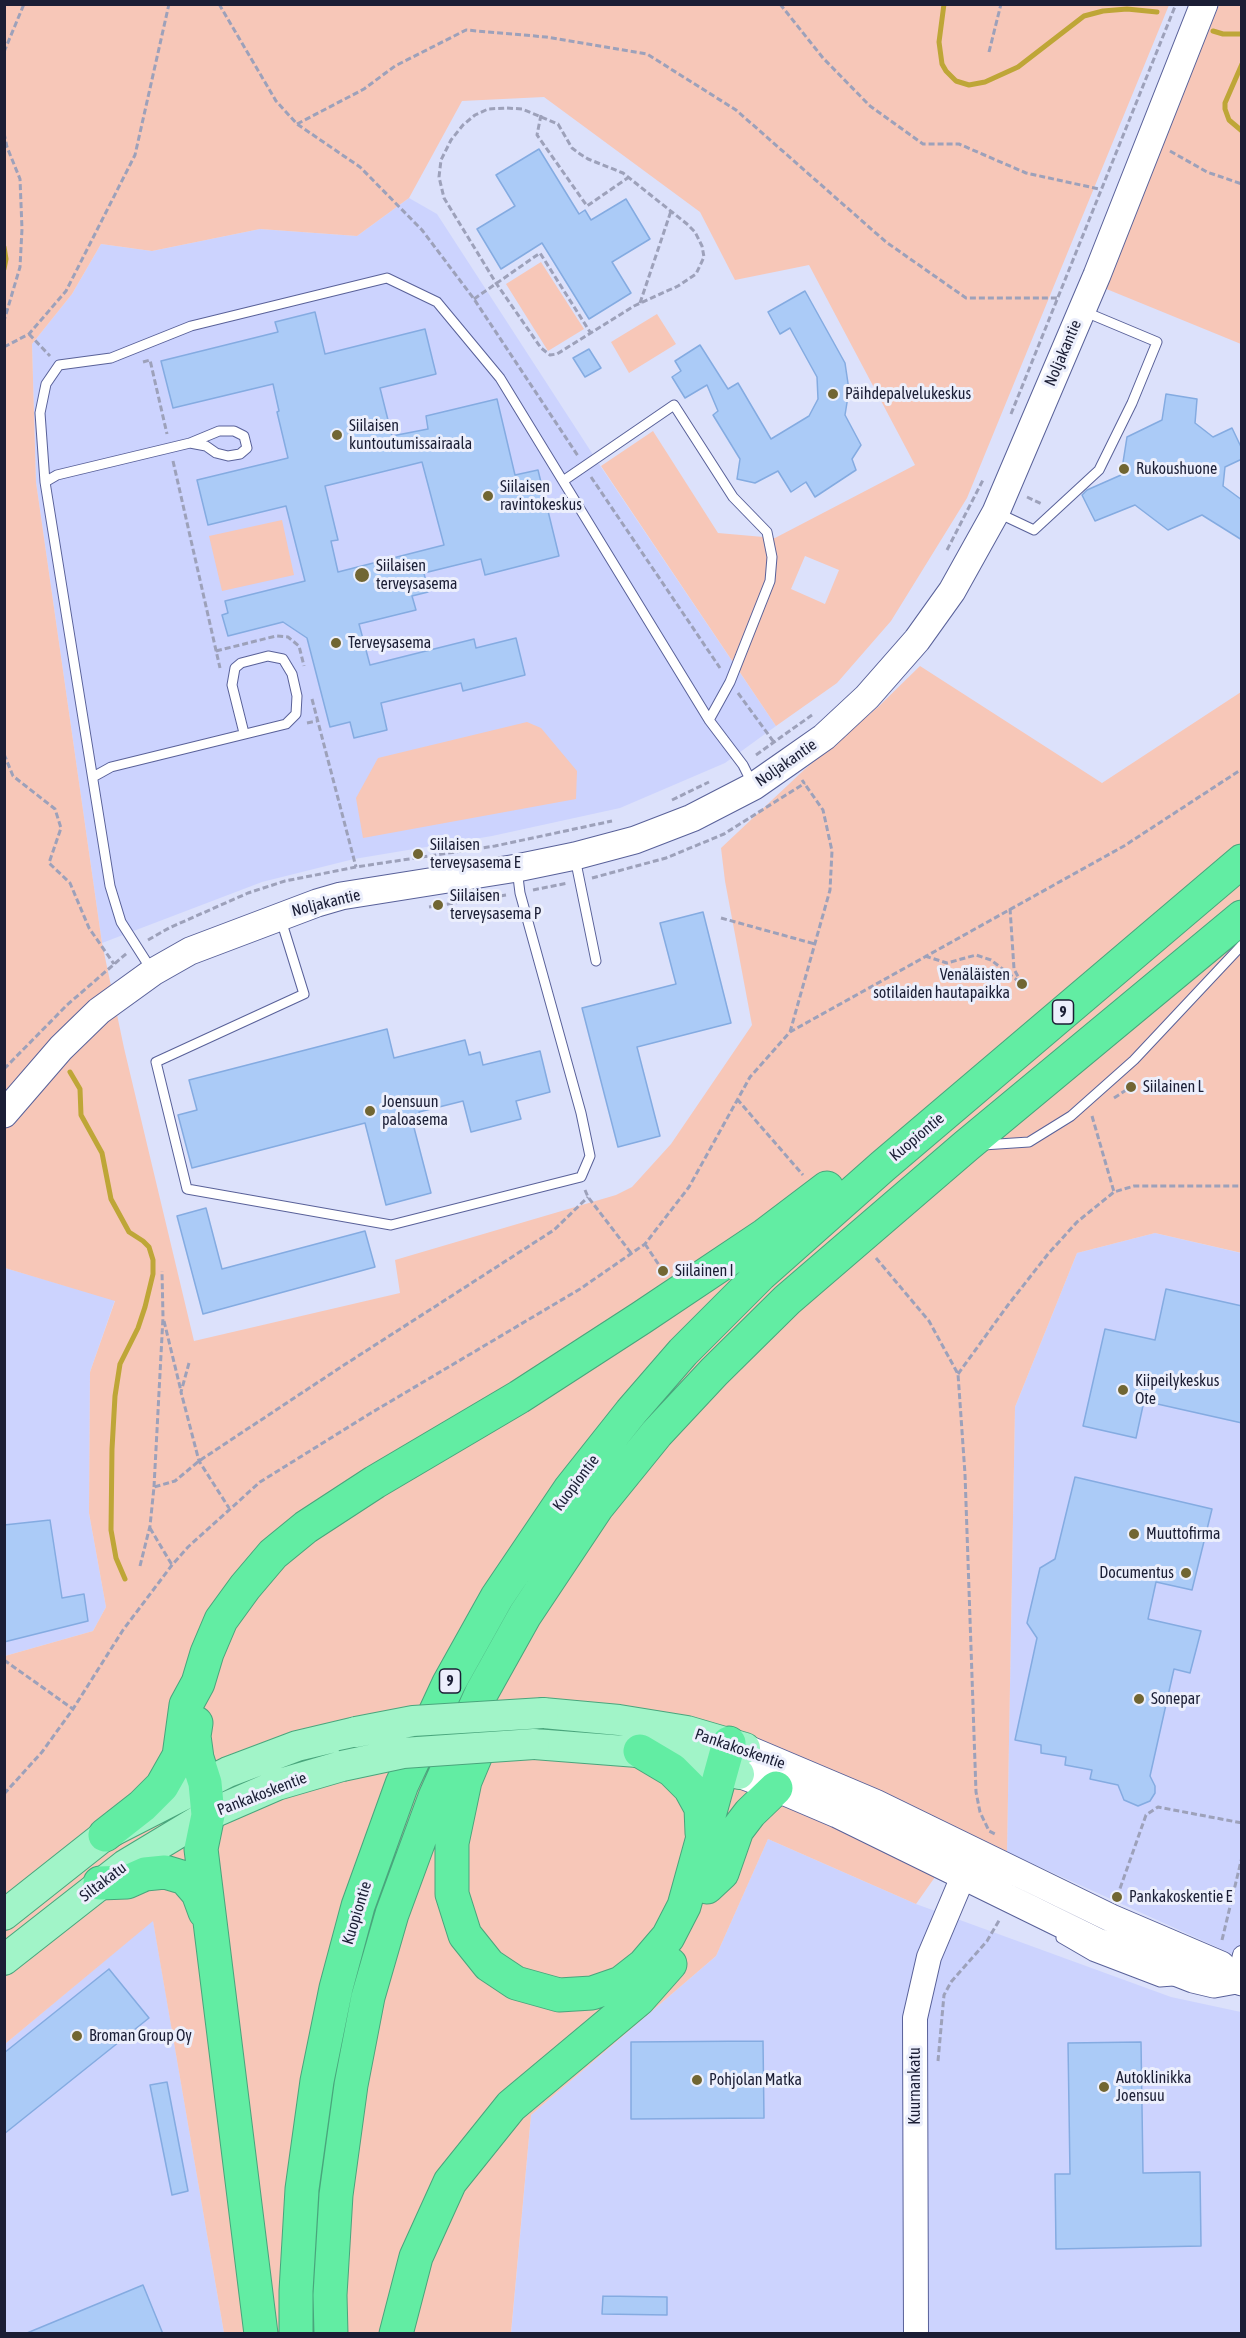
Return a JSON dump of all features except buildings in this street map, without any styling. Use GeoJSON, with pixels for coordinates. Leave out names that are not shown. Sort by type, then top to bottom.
{"type":"FeatureCollection","features":[{"type":"Feature","properties":{"kind":"highway","name":"Kuopiontie"},"geometry":{"type":"LineString","coordinates":[[296,2334],[302,2189],[317,2081],[336,1988],[358,1906],[402,1784],[449,1683],[497,1597],[570,1489],[631,1412],[683,1352],[760,1275],[883,1166],[1242,861]]}},
{"type":"Feature","properties":{"kind":"highway","name":"Kuopiontie"},"geometry":{"type":"LineString","coordinates":[[331,2334],[330,2295],[336,2194],[351,2085],[368,1997],[392,1914],[435,1797],[482,1692],[525,1615],[597,1508],[657,1433],[714,1372],[787,1300],[966,1146],[1242,917]]}},
{"type":"Feature","properties":{"kind":"highway"},"geometry":{"type":"LineString","coordinates":[[105,1835],[142,1806],[162,1786],[179,1756],[186,1705],[198,1683],[207,1653],[221,1620],[273,1554],[306,1527],[375,1482],[519,1396],[632,1324],[765,1235],[846,1174],[883,1166]]}},
{"type":"Feature","properties":{"kind":"highway"},"geometry":{"type":"LineString","coordinates":[[525,1615],[524,1656],[489,1724],[465,1781],[452,1843],[452,1894],[465,1935],[489,1965],[516,1983],[559,1995],[592,1993],[621,1983],[644,1965],[668,1937],[684,1906],[702,1838],[734,1759]]}},
{"type":"Feature","properties":{"kind":"highway"},"geometry":{"type":"LineString","coordinates":[[198,1683],[194,1736],[197,1758],[205,1784],[208,1815],[201,1849],[261,2334]]}},
{"type":"Feature","properties":{"kind":"highway"},"geometry":{"type":"LineString","coordinates":[[640,1751],[672,1770],[690,1788],[701,1808],[702,1838]]}},
{"type":"Feature","properties":{"kind":"highway"},"geometry":{"type":"LineString","coordinates":[[396,2334],[416,2257],[450,2182],[511,2106],[639,1999],[669,1966],[689,1930],[707,1887],[734,1759]]}},
{"type":"Feature","properties":{"kind":"highway"},"geometry":{"type":"LineString","coordinates":[[707,1887],[722,1873],[737,1830],[776,1788]]}},
{"type":"Feature","properties":{"kind":"highway"},"geometry":{"type":"LineString","coordinates":[[100,1883],[127,1882],[145,1874],[165,1872],[185,1878],[198,1893],[211,1928]]}},
{"type":"Feature","properties":{"kind":"main road","name":"Noljakantie"},"geometry":{"type":"LineString","coordinates":[[4,1114],[61,1048],[99,1011],[153,972],[189,951],[279,915],[341,896],[516,868],[575,856],[635,840],[692,819],[748,775],[787,763],[824,736],[867,697],[917,640],[952,591],[996,512],[1069,304],[1150,140],[1204,4]]}},
{"type":"Feature","properties":{"kind":"main road","name":"Pankakoskentie"},"geometry":{"type":"LineString","coordinates":[[205,1784],[228,1772],[297,1746],[356,1731],[412,1721],[543,1713],[630,1721],[687,1731],[776,1788],[917,1852],[962,1877],[1098,1942],[1193,1979],[1214,1984],[1240,1972]]}},
{"type":"Feature","properties":{"kind":"main road","name":"Pankakoskentie"},"geometry":{"type":"LineString","coordinates":[[208,1815],[277,1785],[342,1766],[403,1753],[534,1744],[734,1759],[875,1803],[1111,1918],[1240,1972]]}},
{"type":"Feature","properties":{"kind":"main road"},"geometry":{"type":"LineString","coordinates":[[4,1915],[105,1835],[205,1784]]}},
{"type":"Feature","properties":{"kind":"main road","name":"Siltakatu"},"geometry":{"type":"LineString","coordinates":[[5,1959],[125,1864],[208,1815]]}},
{"type":"Feature","properties":{"kind":"street","name":"Kuurnankatu"},"geometry":{"type":"LineString","coordinates":[[916,2334],[915,2018],[929,1956],[974,1850]]}},
{"type":"Feature","properties":{"kind":"lane"},"geometry":{"type":"LineString","coordinates":[[153,972],[121,922],[110,886],[45,482],[40,413],[46,384],[59,365],[111,358],[191,326],[387,278],[437,302],[500,378],[709,720],[748,775]]}},
{"type":"Feature","properties":{"kind":"lane"},"geometry":{"type":"LineString","coordinates":[[996,512],[1034,530],[1099,470],[1132,403],[1157,342],[1069,304]]}},
{"type":"Feature","properties":{"kind":"lane"},"geometry":{"type":"LineString","coordinates":[[563,481],[674,405],[733,497],[767,532],[772,557],[770,581],[730,682],[709,720]]}},
{"type":"Feature","properties":{"kind":"lane"},"geometry":{"type":"LineString","coordinates":[[45,482],[57,476],[190,443],[219,431],[234,431],[244,436],[247,448],[240,454],[228,456],[216,453],[206,446],[190,443]]}},
{"type":"Feature","properties":{"kind":"lane"},"geometry":{"type":"LineString","coordinates":[[93,777],[111,767],[286,723],[296,714],[297,696],[292,674],[283,659],[268,656],[241,663],[235,668],[232,685],[244,733]]}},
{"type":"Feature","properties":{"kind":"lane"},"geometry":{"type":"LineString","coordinates":[[575,856],[596,961]]}},
{"type":"Feature","properties":{"kind":"lane"},"geometry":{"type":"LineString","coordinates":[[279,915],[304,994],[156,1062],[187,1189],[391,1225],[581,1177],[590,1156],[520,893],[516,868]]}},
{"type":"Feature","properties":{"kind":"lane"},"geometry":{"type":"LineString","coordinates":[[966,1146],[1029,1142],[1071,1116],[1134,1060],[1242,945]]}},
{"type":"Feature","properties":{"kind":"lane"},"geometry":{"type":"LineString","coordinates":[[1015,1902],[1046,1927]]}},
{"type":"Feature","properties":{"kind":"lane"},"geometry":{"type":"LineString","coordinates":[[1054,1934],[1092,1956],[1160,1982],[1193,1979]]}},
{"type":"Feature","properties":{"kind":"path"},"geometry":{"type":"LineString","coordinates":[[4,52],[24,4]]}},
{"type":"Feature","properties":{"kind":"path"},"geometry":{"type":"LineString","coordinates":[[4,347],[28,334],[66,291],[135,155],[169,4]]}},
{"type":"Feature","properties":{"kind":"path"},"geometry":{"type":"LineString","coordinates":[[780,4],[823,58],[870,106],[923,144],[959,144],[1026,173],[1100,190]]}},
{"type":"Feature","properties":{"kind":"path"},"geometry":{"type":"LineString","coordinates":[[989,52],[1001,4]]}},
{"type":"Feature","properties":{"kind":"path"},"geometry":{"type":"LineString","coordinates":[[1010,418],[1069,304],[1100,190],[1176,4]]}},
{"type":"Feature","properties":{"kind":"path"},"geometry":{"type":"LineString","coordinates":[[297,124],[364,89],[395,66],[466,30],[546,36],[647,54],[736,110],[886,242],[966,298],[1069,304]]}},
{"type":"Feature","properties":{"kind":"path"},"geometry":{"type":"LineString","coordinates":[[507,108],[522,109],[541,115],[558,124],[572,148],[629,177],[695,232],[702,246],[704,257],[696,274],[687,280],[640,303],[557,354],[550,355],[541,348],[496,283],[444,198],[439,177],[441,160],[451,140],[475,115],[488,109],[507,108]]}},
{"type":"Feature","properties":{"kind":"path"},"geometry":{"type":"LineString","coordinates":[[541,115],[537,135],[586,206],[629,177]]}},
{"type":"Feature","properties":{"kind":"path"},"geometry":{"type":"LineString","coordinates":[[4,134],[20,179],[22,229],[20,267],[4,321]]}},
{"type":"Feature","properties":{"kind":"path"},"geometry":{"type":"LineString","coordinates":[[1150,140],[1207,172],[1242,184]]}},
{"type":"Feature","properties":{"kind":"path"},"geometry":{"type":"LineString","coordinates":[[640,303],[671,212]]}},
{"type":"Feature","properties":{"kind":"path"},"geometry":{"type":"LineString","coordinates":[[474,299],[540,253],[590,332]]}},
{"type":"Feature","properties":{"kind":"path"},"geometry":{"type":"LineString","coordinates":[[28,334],[59,365]]}},
{"type":"Feature","properties":{"kind":"path"},"geometry":{"type":"LineString","coordinates":[[139,363],[150,360],[221,674]]}},
{"type":"Feature","properties":{"kind":"path"},"geometry":{"type":"LineString","coordinates":[[943,557],[988,468]]}},
{"type":"Feature","properties":{"kind":"path"},"geometry":{"type":"LineString","coordinates":[[662,805],[748,775],[774,741],[813,715]]}},
{"type":"Feature","properties":{"kind":"path"},"geometry":{"type":"LineString","coordinates":[[305,724],[317,721],[356,867]]}},
{"type":"Feature","properties":{"kind":"path"},"geometry":{"type":"LineString","coordinates":[[4,754],[13,776],[55,809],[61,828],[49,863],[70,883],[89,928],[114,964]]}},
{"type":"Feature","properties":{"kind":"path"},"geometry":{"type":"LineString","coordinates":[[787,763],[805,783],[823,810],[832,851],[830,890],[790,1032]]}},
{"type":"Feature","properties":{"kind":"path"},"geometry":{"type":"LineString","coordinates":[[4,1794],[42,1752],[73,1709],[123,1630],[172,1565],[260,1482],[580,1289],[645,1244],[688,1187],[750,1077],[790,1032],[1124,846],[1242,769]]}},
{"type":"Feature","properties":{"kind":"path"},"geometry":{"type":"LineString","coordinates":[[4,1069],[67,1005],[135,947],[170,928],[248,893],[285,881],[356,867],[495,846],[619,819]]}},
{"type":"Feature","properties":{"kind":"path"},"geometry":{"type":"LineString","coordinates":[[925,956],[947,963],[976,955],[991,960],[1022,984],[1014,969],[1010,908]]}},
{"type":"Feature","properties":{"kind":"path"},"geometry":{"type":"LineString","coordinates":[[721,918],[815,944]]}},
{"type":"Feature","properties":{"kind":"path"},"geometry":{"type":"LineString","coordinates":[[1111,1100],[1131,1087]]}},
{"type":"Feature","properties":{"kind":"path"},"geometry":{"type":"LineString","coordinates":[[737,1100],[804,1176]]}},
{"type":"Feature","properties":{"kind":"path"},"geometry":{"type":"LineString","coordinates":[[1091,1113],[1114,1192]]}},
{"type":"Feature","properties":{"kind":"path"},"geometry":{"type":"LineString","coordinates":[[581,1177],[588,1197],[631,1253]]}},
{"type":"Feature","properties":{"kind":"path"},"geometry":{"type":"LineString","coordinates":[[958,1374],[1048,1254],[1077,1222],[1114,1192],[1134,1186],[1242,1186]]}},
{"type":"Feature","properties":{"kind":"path"},"geometry":{"type":"LineString","coordinates":[[154,1487],[175,1481],[199,1461],[554,1230],[588,1197]]}},
{"type":"Feature","properties":{"kind":"path"},"geometry":{"type":"LineString","coordinates":[[645,1244],[663,1270]]}},
{"type":"Feature","properties":{"kind":"path"},"geometry":{"type":"LineString","coordinates":[[875,1257],[929,1321],[958,1374],[965,1474],[976,1792],[980,1812],[990,1831],[999,1837]]}},
{"type":"Feature","properties":{"kind":"path"},"geometry":{"type":"LineString","coordinates":[[140,1566],[150,1526],[154,1487],[163,1317],[162,1271]]}},
{"type":"Feature","properties":{"kind":"path"},"geometry":{"type":"LineString","coordinates":[[163,1317],[199,1461],[230,1508]]}},
{"type":"Feature","properties":{"kind":"path"},"geometry":{"type":"LineString","coordinates":[[181,1392],[189,1363]]}},
{"type":"Feature","properties":{"kind":"path"},"geometry":{"type":"LineString","coordinates":[[150,1526],[172,1565]]}},
{"type":"Feature","properties":{"kind":"path"},"geometry":{"type":"LineString","coordinates":[[4,1660],[73,1709]]}},
{"type":"Feature","properties":{"kind":"path"},"geometry":{"type":"LineString","coordinates":[[1117,1897],[1146,1815],[1158,1807],[1242,1823]]}},
{"type":"Feature","properties":{"kind":"path"},"geometry":{"type":"LineString","coordinates":[[1221,1945],[1242,1857]]}},
{"type":"Feature","properties":{"kind":"path"},"geometry":{"type":"LineString","coordinates":[[938,2070],[944,1995],[951,1982],[987,1941],[1015,1902]]}},
{"type":"Feature","properties":{"kind":"shaded area"},"geometry":{"type":"Polygon","coordinates":[[[5,5],[1169,5],[967,498],[891,621],[837,683],[776,726],[601,466],[653,431],[718,533],[775,538],[915,465],[809,265],[735,280],[700,212],[544,97],[462,101],[409,198],[357,236],[260,229],[152,251],[101,244],[72,294],[32,344],[36,482],[102,943],[124,1048],[194,1341],[400,1293],[395,1260],[616,1195],[632,1187],[671,1144],[752,1025],[721,848],[805,769],[878,707],[920,666],[1102,783],[1241,692],[1242,1253],[1155,1233],[1077,1253],[1015,1407],[1007,1852],[966,1833],[916,1904],[768,1839],[716,1956],[531,2115],[511,2333],[224,2333],[153,1921],[5,2044],[5,1656],[93,1631],[106,1607],[89,1513],[90,1372],[115,1301],[5,1268],[5,5]],[[805,556],[791,589],[825,604],[839,570],[805,556]]]}},
{"type":"Feature","properties":{"kind":"shaded area"},"geometry":{"type":"Polygon","coordinates":[[[1219,5],[1241,5],[1241,344],[1104,288],[1219,5]]]}},
{"type":"Feature","properties":{"kind":"shaded area","name":"Siilaisen terveysasema"},"geometry":{"type":"Polygon","coordinates":[[[409,198],[437,214],[601,467],[776,726],[725,763],[620,808],[492,836],[354,859],[262,882],[102,943],[36,482],[32,344],[72,294],[101,244],[152,251],[260,229],[357,236],[409,198]]]}},
{"type":"Feature","properties":{"kind":"shaded area"},"geometry":{"type":"Polygon","coordinates":[[[541,262],[584,329],[548,351],[506,284],[541,262]]]}},
{"type":"Feature","properties":{"kind":"shaded area"},"geometry":{"type":"Polygon","coordinates":[[[657,314],[676,344],[629,373],[611,342],[657,314]]]}},
{"type":"Feature","properties":{"kind":"shaded area"},"geometry":{"type":"Polygon","coordinates":[[[282,520],[294,575],[222,591],[209,536],[282,520]]]}},
{"type":"Feature","properties":{"kind":"shaded area"},"geometry":{"type":"Polygon","coordinates":[[[527,722],[541,728],[577,771],[576,799],[363,838],[356,798],[378,758],[527,722]]]}},
{"type":"Feature","properties":{"kind":"shaded area"},"geometry":{"type":"Polygon","coordinates":[[[1155,1233],[1241,1253],[1241,1958],[1007,1852],[1015,1407],[1077,1253],[1155,1233]]]}},
{"type":"Feature","properties":{"kind":"shaded area"},"geometry":{"type":"Polygon","coordinates":[[[5,1268],[115,1300],[90,1372],[89,1513],[106,1607],[93,1631],[5,1656],[5,1268]]]}},
{"type":"Feature","properties":{"kind":"shaded area"},"geometry":{"type":"Polygon","coordinates":[[[768,1839],[916,1904],[1171,1997],[1241,2012],[1241,2333],[511,2334],[531,2115],[716,1956],[768,1839]]]}},
{"type":"Feature","properties":{"kind":"shaded area"},"geometry":{"type":"Polygon","coordinates":[[[153,1920],[224,2333],[5,2334],[5,2044],[153,1920]]]}},
{"type":"Feature","properties":{"kind":"waterway"},"geometry":{"type":"LineString","coordinates":[[944,4],[939,42],[942,64],[956,81],[969,85],[985,82],[1018,67],[1084,16],[1103,11],[1127,9],[1157,12]]}},
{"type":"Feature","properties":{"kind":"waterway"},"geometry":{"type":"LineString","coordinates":[[1213,31],[1223,34],[1242,34]]}},
{"type":"Feature","properties":{"kind":"waterway"},"geometry":{"type":"LineString","coordinates":[[1242,64],[1225,103],[1229,120],[1242,131]]}},
{"type":"Feature","properties":{"kind":"waterway"},"geometry":{"type":"LineString","coordinates":[[4,247],[6,259],[4,269]]}},
{"type":"Feature","properties":{"kind":"waterway"},"geometry":{"type":"LineString","coordinates":[[70,1072],[80,1089],[81,1115],[102,1153],[111,1199],[129,1232],[149,1247],[153,1260],[153,1274],[145,1307],[138,1328],[120,1364],[115,1396],[111,1530],[116,1558],[125,1579]]}},
{"type":"Feature","properties":{"kind":"place","name":"Päihdepalvelukeskus"},"geometry":{"type":"Point","coordinates":[833,394]}},
{"type":"Feature","properties":{"kind":"place","name":"Siilaisen kuntoutumissairaala"},"geometry":{"type":"Point","coordinates":[337,435]}},
{"type":"Feature","properties":{"kind":"place","name":"Rukoushuone"},"geometry":{"type":"Point","coordinates":[1124,469]}},
{"type":"Feature","properties":{"kind":"place","name":"Siilaisen ravintokeskus"},"geometry":{"type":"Point","coordinates":[488,496]}},
{"type":"Feature","properties":{"kind":"place","name":"Siilaisen terveysasema"},"geometry":{"type":"Point","coordinates":[362,575]}},
{"type":"Feature","properties":{"kind":"place","name":"Terveysasema"},"geometry":{"type":"Point","coordinates":[336,643]}},
{"type":"Feature","properties":{"kind":"place","name":"Siilaisen terveysasema E"},"geometry":{"type":"Point","coordinates":[418,854]}},
{"type":"Feature","properties":{"kind":"place","name":"Siilaisen terveysasema P"},"geometry":{"type":"Point","coordinates":[438,905]}},
{"type":"Feature","properties":{"kind":"place","name":"Venäläisten sotilaiden hautapaikka"},"geometry":{"type":"Point","coordinates":[1022,984]}},
{"type":"Feature","properties":{"kind":"place","name":"Siilainen L"},"geometry":{"type":"Point","coordinates":[1131,1087]}},
{"type":"Feature","properties":{"kind":"place","name":"Joensuun paloasema"},"geometry":{"type":"Point","coordinates":[370,1111]}},
{"type":"Feature","properties":{"kind":"place","name":"Siilainen I"},"geometry":{"type":"Point","coordinates":[663,1271]}},
{"type":"Feature","properties":{"kind":"place","name":"Kiipeilykeskus Ote"},"geometry":{"type":"Point","coordinates":[1123,1390]}},
{"type":"Feature","properties":{"kind":"place","name":"Muuttofirma"},"geometry":{"type":"Point","coordinates":[1134,1534]}},
{"type":"Feature","properties":{"kind":"place","name":"Documentus"},"geometry":{"type":"Point","coordinates":[1186,1573]}},
{"type":"Feature","properties":{"kind":"place","name":"Sonepar"},"geometry":{"type":"Point","coordinates":[1139,1699]}},
{"type":"Feature","properties":{"kind":"place","name":"Pankakoskentie E"},"geometry":{"type":"Point","coordinates":[1117,1897]}},
{"type":"Feature","properties":{"kind":"place","name":"Broman Group Oy"},"geometry":{"type":"Point","coordinates":[77,2036]}},
{"type":"Feature","properties":{"kind":"place","name":"Pohjolan Matka"},"geometry":{"type":"Point","coordinates":[697,2080]}},
{"type":"Feature","properties":{"kind":"place","name":"Autoklinikka Joensuu"},"geometry":{"type":"Point","coordinates":[1104,2087]}}]}
